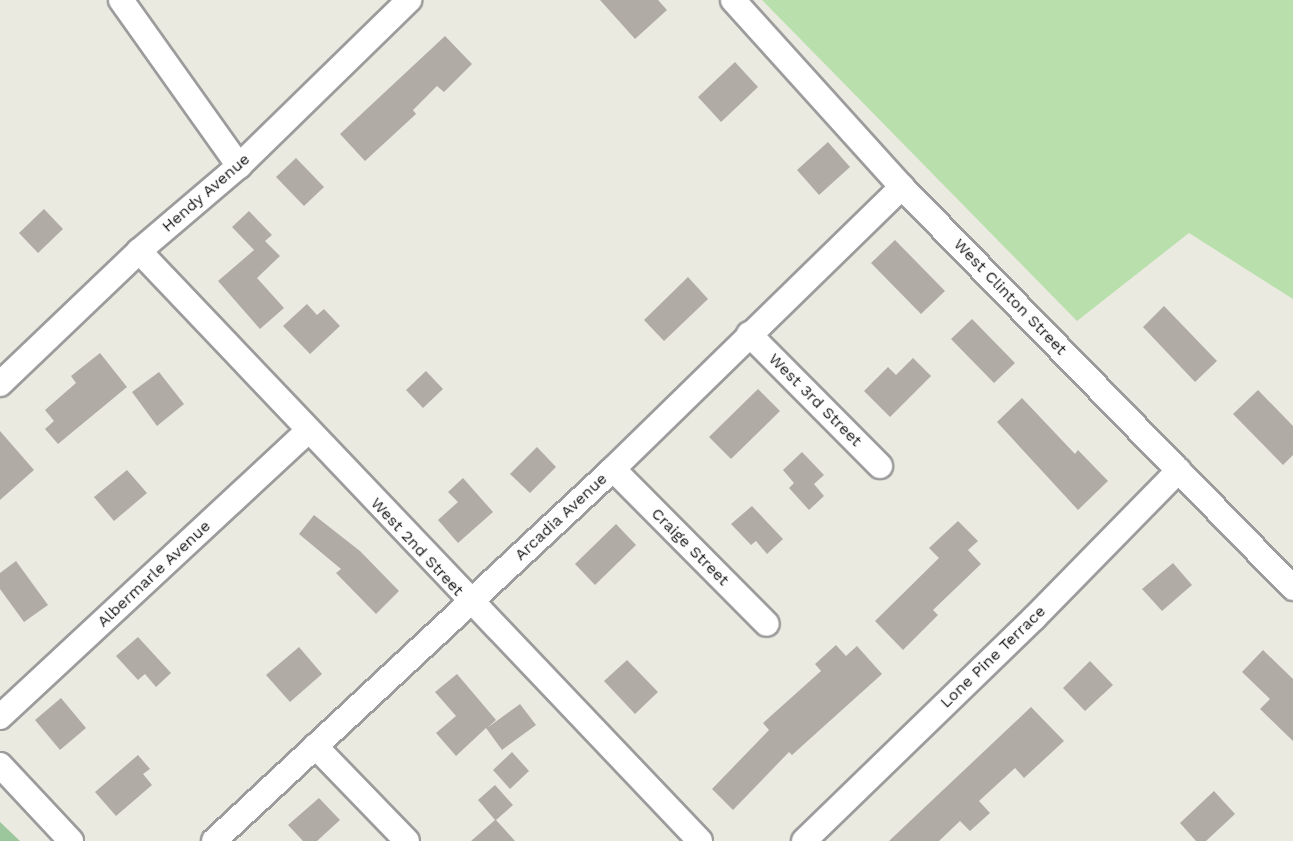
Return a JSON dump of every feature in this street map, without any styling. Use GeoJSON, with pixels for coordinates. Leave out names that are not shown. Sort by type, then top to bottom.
{"type":"FeatureCollection","features":[{"type":"Feature","properties":{"kind":"street"},"geometry":{"type":"LineString","coordinates":[[121,0],[239,166]]}},
{"type":"Feature","properties":{"kind":"street","name":"Hendy Avenue"},"geometry":{"type":"LineString","coordinates":[[0,384],[139,251],[239,166],[409,0]]}},
{"type":"Feature","properties":{"kind":"street","name":"West Clinton Street"},"geometry":{"type":"LineString","coordinates":[[733,0],[902,187],[1293,588]]}},
{"type":"Feature","properties":{"kind":"street","name":"Arcadia Avenue"},"geometry":{"type":"LineString","coordinates":[[214,841],[613,469],[902,187]]}},
{"type":"Feature","properties":{"kind":"street","name":"West 2nd Street"},"geometry":{"type":"LineString","coordinates":[[139,251],[470,604],[700,841]]}},
{"type":"Feature","properties":{"kind":"street","name":"West 3rd Street"},"geometry":{"type":"LineString","coordinates":[[749,334],[880,466]]}},
{"type":"Feature","properties":{"kind":"street","name":"Albermarle Avenue"},"geometry":{"type":"LineString","coordinates":[[0,717],[308,431]]}},
{"type":"Feature","properties":{"kind":"street","name":"Craige Street"},"geometry":{"type":"LineString","coordinates":[[613,469],[767,624]]}},
{"type":"Feature","properties":{"kind":"street","name":"Lone Pine Terrace"},"geometry":{"type":"LineString","coordinates":[[804,841],[1034,618],[1179,470]]}},
{"type":"Feature","properties":{"kind":"street"},"geometry":{"type":"LineString","coordinates":[[315,746],[407,841]]}},
{"type":"Feature","properties":{"kind":"street"},"geometry":{"type":"LineString","coordinates":[[0,765],[71,841]]}},
{"type":"Feature","properties":{"kind":"green space"},"geometry":{"type":"Polygon","coordinates":[[[762,0],[1293,0],[1293,299],[1189,233],[1077,321],[762,0]]]}},
{"type":"Feature","properties":{"kind":"green space"},"geometry":{"type":"Polygon","coordinates":[[[0,822],[20,841],[0,841],[0,822]]]}},
{"type":"Feature","properties":{"kind":"building"},"geometry":{"type":"Polygon","coordinates":[[[600,0],[658,0],[667,10],[635,39],[600,0]]]}},
{"type":"Feature","properties":{"kind":"building"},"geometry":{"type":"Polygon","coordinates":[[[445,36],[472,64],[444,92],[437,86],[413,110],[416,114],[365,161],[340,134],[445,36]]]}},
{"type":"Feature","properties":{"kind":"building"},"geometry":{"type":"Polygon","coordinates":[[[735,62],[758,87],[721,122],[698,97],[735,62]]]}},
{"type":"Feature","properties":{"kind":"building"},"geometry":{"type":"Polygon","coordinates":[[[828,142],[850,167],[819,195],[797,170],[828,142]]]}},
{"type":"Feature","properties":{"kind":"building"},"geometry":{"type":"Polygon","coordinates":[[[296,158],[324,187],[304,206],[276,177],[296,158]]]}},
{"type":"Feature","properties":{"kind":"building"},"geometry":{"type":"Polygon","coordinates":[[[44,209],[63,229],[38,253],[19,233],[44,209]]]}},
{"type":"Feature","properties":{"kind":"building"},"geometry":{"type":"Polygon","coordinates":[[[249,211],[272,235],[265,241],[280,256],[257,278],[284,308],[260,329],[218,281],[254,250],[232,227],[249,211]]]}},
{"type":"Feature","properties":{"kind":"building"},"geometry":{"type":"Polygon","coordinates":[[[895,240],[945,291],[921,314],[871,263],[895,240]]]}},
{"type":"Feature","properties":{"kind":"building"},"geometry":{"type":"Polygon","coordinates":[[[688,277],[708,299],[664,341],[644,320],[688,277]]]}},
{"type":"Feature","properties":{"kind":"building"},"geometry":{"type":"Polygon","coordinates":[[[307,304],[317,315],[324,309],[340,326],[310,354],[283,326],[307,304]]]}},
{"type":"Feature","properties":{"kind":"building"},"geometry":{"type":"Polygon","coordinates":[[[1164,306],[1217,361],[1195,382],[1143,327],[1164,306]]]}},
{"type":"Feature","properties":{"kind":"building"},"geometry":{"type":"Polygon","coordinates":[[[972,319],[1015,363],[994,383],[951,339],[972,319]]]}},
{"type":"Feature","properties":{"kind":"building"},"geometry":{"type":"Polygon","coordinates":[[[100,353],[127,387],[58,444],[45,429],[54,421],[45,410],[76,383],[71,376],[100,353]]]}},
{"type":"Feature","properties":{"kind":"building"},"geometry":{"type":"Polygon","coordinates":[[[913,358],[931,376],[890,417],[864,391],[888,367],[896,375],[913,358]]]}},
{"type":"Feature","properties":{"kind":"building"},"geometry":{"type":"Polygon","coordinates":[[[426,371],[443,389],[423,408],[406,390],[426,371]]]}},
{"type":"Feature","properties":{"kind":"building"},"geometry":{"type":"Polygon","coordinates":[[[159,372],[184,404],[157,426],[132,392],[159,372]]]}},
{"type":"Feature","properties":{"kind":"building"},"geometry":{"type":"Polygon","coordinates":[[[758,389],[780,411],[731,459],[709,437],[758,389]]]}},
{"type":"Feature","properties":{"kind":"building"},"geometry":{"type":"Polygon","coordinates":[[[1258,390],[1293,426],[1293,455],[1283,465],[1233,414],[1258,390]]]}},
{"type":"Feature","properties":{"kind":"building"},"geometry":{"type":"Polygon","coordinates":[[[1022,398],[1075,454],[1078,450],[1108,481],[1078,510],[997,422],[1022,398]]]}},
{"type":"Feature","properties":{"kind":"building"},"geometry":{"type":"Polygon","coordinates":[[[0,431],[34,470],[0,500],[0,431]]]}},
{"type":"Feature","properties":{"kind":"building"},"geometry":{"type":"Polygon","coordinates":[[[537,447],[556,467],[530,493],[510,474],[537,447]]]}},
{"type":"Feature","properties":{"kind":"building"},"geometry":{"type":"Polygon","coordinates":[[[802,452],[824,475],[814,484],[824,496],[809,510],[789,488],[794,483],[783,470],[802,452]]]}},
{"type":"Feature","properties":{"kind":"building"},"geometry":{"type":"Polygon","coordinates":[[[127,470],[147,493],[114,521],[94,497],[127,470]]]}},
{"type":"Feature","properties":{"kind":"building"},"geometry":{"type":"Polygon","coordinates":[[[463,478],[493,512],[458,543],[438,520],[458,502],[448,492],[463,478]]]}},
{"type":"Feature","properties":{"kind":"building"},"geometry":{"type":"Polygon","coordinates":[[[752,506],[783,539],[767,554],[756,541],[751,545],[731,524],[752,506]]]}},
{"type":"Feature","properties":{"kind":"building"},"geometry":{"type":"Polygon","coordinates":[[[314,515],[360,551],[399,591],[376,614],[336,573],[341,569],[299,534],[314,515]]]}},
{"type":"Feature","properties":{"kind":"building"},"geometry":{"type":"Polygon","coordinates":[[[958,521],[978,541],[968,550],[981,564],[933,610],[938,615],[903,650],[875,621],[939,558],[929,548],[958,521]]]}},
{"type":"Feature","properties":{"kind":"building"},"geometry":{"type":"Polygon","coordinates":[[[616,524],[636,545],[595,585],[575,564],[616,524]]]}},
{"type":"Feature","properties":{"kind":"building"},"geometry":{"type":"Polygon","coordinates":[[[16,561],[48,605],[24,622],[0,589],[0,573],[16,561]]]}},
{"type":"Feature","properties":{"kind":"building"},"geometry":{"type":"Polygon","coordinates":[[[1173,563],[1192,585],[1162,611],[1142,589],[1173,563]]]}},
{"type":"Feature","properties":{"kind":"building"},"geometry":{"type":"Polygon","coordinates":[[[138,637],[171,673],[156,687],[145,674],[138,680],[116,656],[138,637]]]}},
{"type":"Feature","properties":{"kind":"building"},"geometry":{"type":"Polygon","coordinates":[[[836,645],[846,656],[857,646],[882,674],[792,755],[789,752],[733,810],[712,789],[769,730],[763,723],[821,671],[815,664],[836,645]]]}},
{"type":"Feature","properties":{"kind":"building"},"geometry":{"type":"Polygon","coordinates":[[[299,647],[322,674],[290,702],[266,675],[299,647]]]}},
{"type":"Feature","properties":{"kind":"building"},"geometry":{"type":"Polygon","coordinates":[[[1263,650],[1293,679],[1293,741],[1260,709],[1270,699],[1242,672],[1263,650]]]}},
{"type":"Feature","properties":{"kind":"building"},"geometry":{"type":"Polygon","coordinates":[[[627,660],[658,692],[635,714],[604,681],[627,660]]]}},
{"type":"Feature","properties":{"kind":"building"},"geometry":{"type":"Polygon","coordinates":[[[1090,661],[1113,685],[1085,711],[1063,688],[1090,661]]]}},
{"type":"Feature","properties":{"kind":"building"},"geometry":{"type":"Polygon","coordinates":[[[457,674],[496,720],[487,728],[520,704],[536,725],[502,750],[486,728],[456,756],[436,733],[456,716],[435,692],[457,674]]]}},
{"type":"Feature","properties":{"kind":"building"},"geometry":{"type":"Polygon","coordinates":[[[61,698],[86,728],[60,750],[35,720],[61,698]]]}},
{"type":"Feature","properties":{"kind":"building"},"geometry":{"type":"Polygon","coordinates":[[[1031,707],[1064,741],[1024,778],[1015,768],[979,801],[990,813],[970,831],[960,821],[939,841],[889,841],[1031,707]]]}},
{"type":"Feature","properties":{"kind":"building"},"geometry":{"type":"Polygon","coordinates":[[[512,752],[529,771],[510,789],[493,770],[512,752]]]}},
{"type":"Feature","properties":{"kind":"building"},"geometry":{"type":"Polygon","coordinates":[[[138,755],[150,769],[143,774],[152,785],[116,816],[95,792],[138,755]]]}},
{"type":"Feature","properties":{"kind":"building"},"geometry":{"type":"Polygon","coordinates":[[[495,785],[513,805],[496,820],[515,841],[471,841],[495,820],[478,800],[495,785]]]}},
{"type":"Feature","properties":{"kind":"building"},"geometry":{"type":"Polygon","coordinates":[[[1214,791],[1235,814],[1206,841],[1196,841],[1180,823],[1214,791]]]}},
{"type":"Feature","properties":{"kind":"building"},"geometry":{"type":"Polygon","coordinates":[[[319,798],[340,820],[317,841],[303,841],[288,825],[319,798]]]}}]}
